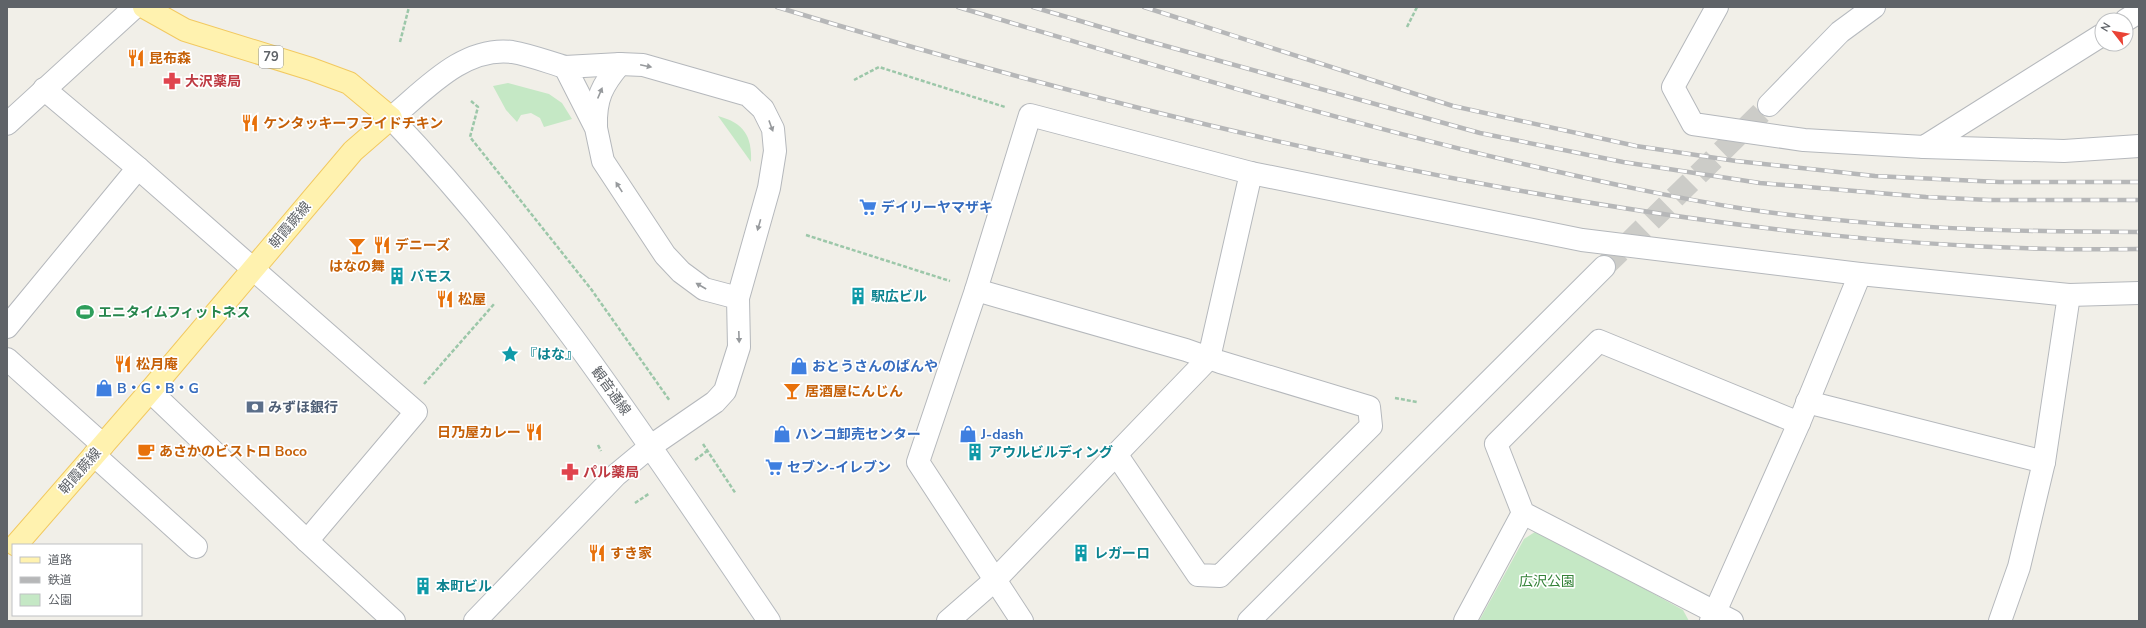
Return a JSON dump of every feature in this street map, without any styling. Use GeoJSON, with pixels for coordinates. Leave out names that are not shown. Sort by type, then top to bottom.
{"type":"FeatureCollection","features":[{"type":"Feature","properties":{"kind":"main road","name":"79"},"geometry":{"type":"LineString","coordinates":[[144,7],[185,30],[349,83],[391,118]]}},
{"type":"Feature","properties":{"kind":"main road","name":"朝霞蕨線"},"geometry":{"type":"LineString","coordinates":[[17,544],[150,391],[353,151],[391,118]]}},
{"type":"Feature","properties":{"kind":"street"},"geometry":{"type":"LineString","coordinates":[[7,124],[135,7]]}},
{"type":"Feature","properties":{"kind":"street"},"geometry":{"type":"LineString","coordinates":[[1717,7],[1673,87],[1693,124],[1804,140],[1924,147],[2064,152],[2139,146]]}},
{"type":"Feature","properties":{"kind":"street"},"geometry":{"type":"LineString","coordinates":[[1769,105],[1840,32],[1874,7]]}},
{"type":"Feature","properties":{"kind":"street"},"geometry":{"type":"LineString","coordinates":[[1924,147],[2094,40]]}},
{"type":"Feature","properties":{"kind":"street"},"geometry":{"type":"LineString","coordinates":[[391,118],[442,75],[466,59],[480,54],[510,52],[565,67],[620,64],[643,65],[748,95],[763,108],[773,129],[775,151],[769,188],[738,298],[739,347],[725,391],[715,402],[651,446],[616,475],[475,621]]}},
{"type":"Feature","properties":{"kind":"street"},"geometry":{"type":"LineString","coordinates":[[620,64],[608,78],[595,107],[596,128],[602,161],[665,255],[681,272],[704,289],[738,298]]}},
{"type":"Feature","properties":{"kind":"street"},"geometry":{"type":"LineString","coordinates":[[565,67],[596,128]]}},
{"type":"Feature","properties":{"kind":"street"},"geometry":{"type":"LineString","coordinates":[[44,89],[138,168],[252,270],[416,412],[307,541]]}},
{"type":"Feature","properties":{"kind":"street"},"geometry":{"type":"LineString","coordinates":[[1022,621],[918,462],[976,290],[1030,115],[1251,173],[1582,240],[1860,274],[2069,295],[2139,292]]}},
{"type":"Feature","properties":{"kind":"street","name":"観音通線"},"geometry":{"type":"LineString","coordinates":[[391,118],[435,164],[534,283],[651,446],[769,621]]}},
{"type":"Feature","properties":{"kind":"street"},"geometry":{"type":"LineString","coordinates":[[7,327],[138,168]]}},
{"type":"Feature","properties":{"kind":"street"},"geometry":{"type":"LineString","coordinates":[[948,621],[995,580],[1209,358],[1251,173]]}},
{"type":"Feature","properties":{"kind":"street"},"geometry":{"type":"LineString","coordinates":[[1249,621],[1604,268]]}},
{"type":"Feature","properties":{"kind":"street"},"geometry":{"type":"LineString","coordinates":[[1799,423],[1599,341],[1496,444],[1523,514],[1719,618],[1799,423],[1807,402],[1860,274]]}},
{"type":"Feature","properties":{"kind":"street"},"geometry":{"type":"LineString","coordinates":[[976,290],[1209,358],[1369,407],[1372,426],[1220,576],[1198,575],[1116,454]]}},
{"type":"Feature","properties":{"kind":"street"},"geometry":{"type":"LineString","coordinates":[[2000,621],[2019,567],[2044,462],[2069,295]]}},
{"type":"Feature","properties":{"kind":"street"},"geometry":{"type":"LineString","coordinates":[[7,359],[196,547]]}},
{"type":"Feature","properties":{"kind":"street"},"geometry":{"type":"LineString","coordinates":[[150,391],[307,541],[394,621]]}},
{"type":"Feature","properties":{"kind":"street"},"geometry":{"type":"LineString","coordinates":[[1807,402],[2044,462]]}},
{"type":"Feature","properties":{"kind":"street"},"geometry":{"type":"LineString","coordinates":[[1465,621],[1523,514]]}},
{"type":"Feature","properties":{"kind":"path"},"geometry":{"type":"LineString","coordinates":[[400,42],[409,7]]}},
{"type":"Feature","properties":{"kind":"path"},"geometry":{"type":"LineString","coordinates":[[1407,27],[1417,7]]}},
{"type":"Feature","properties":{"kind":"path"},"geometry":{"type":"LineString","coordinates":[[854,80],[879,67],[1030,115]]}},
{"type":"Feature","properties":{"kind":"path"},"geometry":{"type":"LineString","coordinates":[[471,101],[478,107],[470,137],[591,289],[672,402]]}},
{"type":"Feature","properties":{"kind":"path"},"geometry":{"type":"LineString","coordinates":[[806,235],[976,290]]}},
{"type":"Feature","properties":{"kind":"path"},"geometry":{"type":"LineString","coordinates":[[407,404],[495,303]]}},
{"type":"Feature","properties":{"kind":"path"},"geometry":{"type":"LineString","coordinates":[[1401,399],[1417,402]]}},
{"type":"Feature","properties":{"kind":"path"},"geometry":{"type":"LineString","coordinates":[[700,439],[736,494]]}},
{"type":"Feature","properties":{"kind":"path"},"geometry":{"type":"LineString","coordinates":[[695,460],[707,451]]}},
{"type":"Feature","properties":{"kind":"path"},"geometry":{"type":"LineString","coordinates":[[635,503],[650,492]]}},
{"type":"Feature","properties":{"kind":"green space"},"geometry":{"type":"Polygon","coordinates":[[[508,83],[549,94],[562,103],[572,119],[544,127],[540,118],[531,113],[521,115],[517,122],[506,110],[493,86],[508,83]]]}},
{"type":"Feature","properties":{"kind":"green space"},"geometry":{"type":"Polygon","coordinates":[[[718,116],[734,122],[745,132],[750,145],[751,162],[718,116]]]}},
{"type":"Feature","properties":{"kind":"green space","name":"広沢公園"},"geometry":{"type":"Polygon","coordinates":[[[1538,530],[1683,610],[1689,621],[1479,621],[1524,539],[1538,530]]]}},
{"type":"Feature","properties":{"kind":"tunnel"},"geometry":{"type":"LineString","coordinates":[[1604,267],[1769,105]]}},
{"type":"Feature","properties":{"kind":"railway"},"geometry":{"type":"LineString","coordinates":[[777,7],[866,34],[1133,107],[1313,149],[1494,186],[1655,213],[1815,234],[1977,246],[2058,249],[2139,249]]}},
{"type":"Feature","properties":{"kind":"railway"},"geometry":{"type":"LineString","coordinates":[[958,7],[1167,69],[1378,128],[1519,163],[1688,199],[1745,209],[1843,221],[1892,225],[1991,230],[2139,232]]}},
{"type":"Feature","properties":{"kind":"railway"},"geometry":{"type":"LineString","coordinates":[[1033,7],[1148,41],[1480,133],[1623,162],[1760,183],[1926,197],[1989,200],[2139,200]]}},
{"type":"Feature","properties":{"kind":"railway"},"geometry":{"type":"LineString","coordinates":[[1144,7],[1453,106],[1636,146],[1736,161],[1875,176],[1999,182],[2139,182]]}},
{"type":"Feature","properties":{"kind":"place","name":"昆布森"},"geometry":{"type":"Point","coordinates":[136,58]}},
{"type":"Feature","properties":{"kind":"place","name":"大沢薬局"},"geometry":{"type":"Point","coordinates":[172,81]}},
{"type":"Feature","properties":{"kind":"place","name":"ケンタッキーフライドチキン"},"geometry":{"type":"Point","coordinates":[250,123]}},
{"type":"Feature","properties":{"kind":"place","name":"デイリーヤマザキ"},"geometry":{"type":"Point","coordinates":[868,207]}},
{"type":"Feature","properties":{"kind":"place","name":"デニーズ"},"geometry":{"type":"Point","coordinates":[382,245]}},
{"type":"Feature","properties":{"kind":"place","name":"はなの舞"},"geometry":{"type":"Point","coordinates":[357,246]}},
{"type":"Feature","properties":{"kind":"place","name":"バモス"},"geometry":{"type":"Point","coordinates":[397,276]}},
{"type":"Feature","properties":{"kind":"place","name":"駅広ビル"},"geometry":{"type":"Point","coordinates":[858,296]}},
{"type":"Feature","properties":{"kind":"place","name":"松屋"},"geometry":{"type":"Point","coordinates":[445,299]}},
{"type":"Feature","properties":{"kind":"place","name":"エニタイムフィットネス"},"geometry":{"type":"Point","coordinates":[85,312]}},
{"type":"Feature","properties":{"kind":"place","name":"『はな』"},"geometry":{"type":"Point","coordinates":[510,354]}},
{"type":"Feature","properties":{"kind":"place","name":"松月庵"},"geometry":{"type":"Point","coordinates":[123,364]}},
{"type":"Feature","properties":{"kind":"place","name":"おとうさんのぱんや"},"geometry":{"type":"Point","coordinates":[799,366]}},
{"type":"Feature","properties":{"kind":"place","name":"B・G・B・G"},"geometry":{"type":"Point","coordinates":[104,388]}},
{"type":"Feature","properties":{"kind":"place","name":"居酒屋にんじん"},"geometry":{"type":"Point","coordinates":[792,391]}},
{"type":"Feature","properties":{"kind":"place","name":"みずほ銀行"},"geometry":{"type":"Point","coordinates":[255,407]}},
{"type":"Feature","properties":{"kind":"place","name":"日乃屋カレー"},"geometry":{"type":"Point","coordinates":[534,432]}},
{"type":"Feature","properties":{"kind":"place","name":"ハンコ卸売センター"},"geometry":{"type":"Point","coordinates":[782,434]}},
{"type":"Feature","properties":{"kind":"place","name":"J-dash"},"geometry":{"type":"Point","coordinates":[968,434]}},
{"type":"Feature","properties":{"kind":"place","name":"あさかのビストロ Boco"},"geometry":{"type":"Point","coordinates":[146,451]}},
{"type":"Feature","properties":{"kind":"place","name":"アウルビルディング"},"geometry":{"type":"Point","coordinates":[975,452]}},
{"type":"Feature","properties":{"kind":"place","name":"セブン-イレブン"},"geometry":{"type":"Point","coordinates":[774,467]}},
{"type":"Feature","properties":{"kind":"place","name":"パル薬局"},"geometry":{"type":"Point","coordinates":[570,472]}},
{"type":"Feature","properties":{"kind":"place","name":"すき家"},"geometry":{"type":"Point","coordinates":[597,553]}},
{"type":"Feature","properties":{"kind":"place","name":"レガーロ"},"geometry":{"type":"Point","coordinates":[1081,553]}},
{"type":"Feature","properties":{"kind":"place","name":"本町ビル"},"geometry":{"type":"Point","coordinates":[423,586]}}]}
